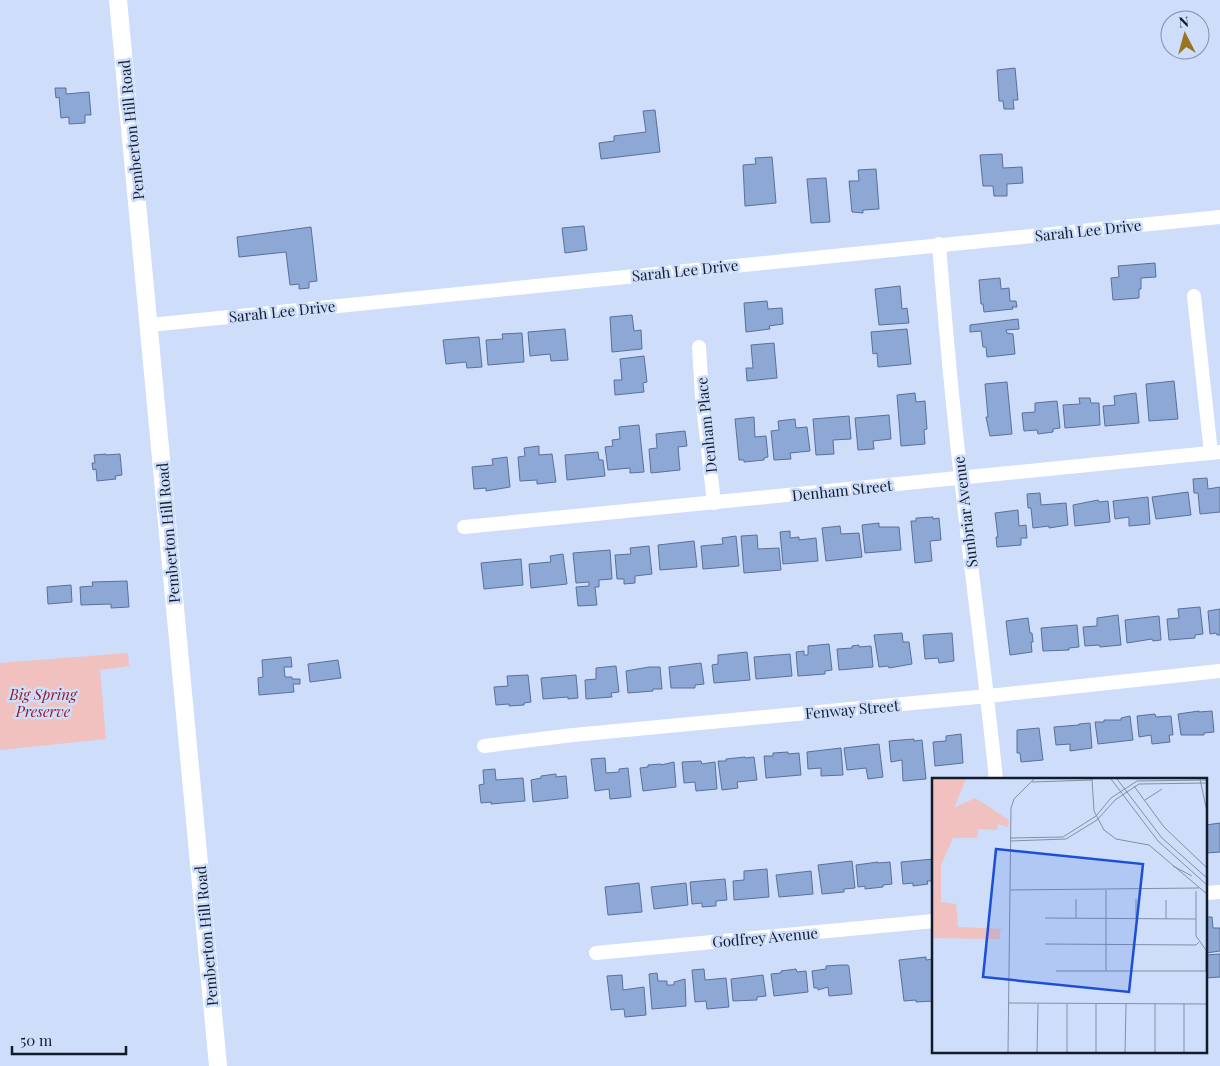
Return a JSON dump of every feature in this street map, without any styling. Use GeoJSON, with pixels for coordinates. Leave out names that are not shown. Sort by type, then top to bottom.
{"type":"FeatureCollection","features":[{"type":"Feature","properties":{"kind":"street","name":"Pemberton Hill Road"},"geometry":{"type":"LineString","coordinates":[[118,0],[150,325],[218,1066]]}},
{"type":"Feature","properties":{"kind":"street","name":"Sarah Lee Drive"},"geometry":{"type":"LineString","coordinates":[[150,325],[1220,217]]}},
{"type":"Feature","properties":{"kind":"street","name":"Sunbriar Avenue"},"geometry":{"type":"LineString","coordinates":[[939,244],[960,477],[988,696],[996,778]]}},
{"type":"Feature","properties":{"kind":"street"},"geometry":{"type":"LineString","coordinates":[[1194,296],[1215,452]]}},
{"type":"Feature","properties":{"kind":"street","name":"Denham Place"},"geometry":{"type":"LineString","coordinates":[[699,346],[702,396],[714,503]]}},
{"type":"Feature","properties":{"kind":"street","name":"Denham Street"},"geometry":{"type":"LineString","coordinates":[[464,527],[1215,452]]}},
{"type":"Feature","properties":{"kind":"street","name":"Fenway Street"},"geometry":{"type":"LineString","coordinates":[[484,746],[573,735],[988,696],[1220,671]]}},
{"type":"Feature","properties":{"kind":"street","name":"Godfrey Avenue"},"geometry":{"type":"LineString","coordinates":[[596,953],[932,921]]}},
{"type":"Feature","properties":{"kind":"green space","name":"Big Spring Preserve"},"geometry":{"type":"Polygon","coordinates":[[[128,653],[129,666],[100,670],[106,739],[0,750],[0,663],[128,653]]]}},
{"type":"Feature","properties":{"kind":"building"},"geometry":{"type":"Polygon","coordinates":[[[1015,68],[1018,100],[1013,100],[1014,109],[1004,109],[1003,101],[999,101],[997,70],[1015,68]]]}},
{"type":"Feature","properties":{"kind":"building"},"geometry":{"type":"Polygon","coordinates":[[[55,88],[66,88],[66,94],[89,92],[91,115],[85,115],[85,123],[69,124],[69,117],[61,118],[59,97],[56,98],[55,88]]]}},
{"type":"Feature","properties":{"kind":"building"},"geometry":{"type":"Polygon","coordinates":[[[655,110],[660,152],[601,159],[599,143],[614,141],[614,136],[646,132],[643,111],[655,110]]]}},
{"type":"Feature","properties":{"kind":"building"},"geometry":{"type":"Polygon","coordinates":[[[1002,154],[1003,168],[1022,167],[1023,183],[1007,184],[1007,196],[994,196],[993,186],[983,186],[980,155],[1002,154]]]}},
{"type":"Feature","properties":{"kind":"building"},"geometry":{"type":"Polygon","coordinates":[[[772,157],[776,203],[745,206],[743,165],[756,164],[755,158],[772,157]]]}},
{"type":"Feature","properties":{"kind":"building"},"geometry":{"type":"Polygon","coordinates":[[[876,169],[879,209],[863,210],[863,213],[852,212],[849,181],[859,181],[858,170],[876,169]]]}},
{"type":"Feature","properties":{"kind":"building"},"geometry":{"type":"Polygon","coordinates":[[[826,178],[830,222],[811,223],[807,179],[826,178]]]}},
{"type":"Feature","properties":{"kind":"building"},"geometry":{"type":"Polygon","coordinates":[[[584,226],[587,250],[565,253],[562,228],[584,226]]]}},
{"type":"Feature","properties":{"kind":"building"},"geometry":{"type":"Polygon","coordinates":[[[311,227],[317,281],[309,282],[309,288],[299,289],[299,284],[290,285],[286,252],[239,257],[237,237],[311,227]]]}},
{"type":"Feature","properties":{"kind":"building"},"geometry":{"type":"Polygon","coordinates":[[[1155,263],[1156,277],[1141,278],[1139,298],[1113,300],[1111,278],[1119,277],[1118,266],[1155,263]]]}},
{"type":"Feature","properties":{"kind":"building"},"geometry":{"type":"Polygon","coordinates":[[[1000,278],[1001,289],[1009,288],[1010,301],[1016,301],[1017,307],[984,312],[983,304],[981,304],[979,280],[1000,278]]]}},
{"type":"Feature","properties":{"kind":"building"},"geometry":{"type":"Polygon","coordinates":[[[900,286],[902,309],[907,308],[909,323],[879,325],[875,289],[900,286]]]}},
{"type":"Feature","properties":{"kind":"building"},"geometry":{"type":"Polygon","coordinates":[[[767,301],[768,309],[782,308],[783,324],[769,326],[770,329],[746,332],[744,303],[767,301]]]}},
{"type":"Feature","properties":{"kind":"building"},"geometry":{"type":"Polygon","coordinates":[[[632,315],[634,331],[641,330],[642,349],[612,352],[610,317],[632,315]]]}},
{"type":"Feature","properties":{"kind":"building"},"geometry":{"type":"Polygon","coordinates":[[[1018,319],[1019,329],[1006,330],[1007,333],[1013,334],[1015,354],[987,357],[986,347],[983,347],[981,331],[970,332],[970,325],[1018,319]]]}},
{"type":"Feature","properties":{"kind":"building"},"geometry":{"type":"Polygon","coordinates":[[[565,329],[568,360],[551,361],[550,354],[530,356],[528,332],[565,329]]]}},
{"type":"Feature","properties":{"kind":"building"},"geometry":{"type":"Polygon","coordinates":[[[907,329],[911,364],[878,367],[877,353],[873,354],[871,332],[907,329]]]}},
{"type":"Feature","properties":{"kind":"building"},"geometry":{"type":"Polygon","coordinates":[[[522,333],[524,362],[488,365],[486,340],[503,339],[502,334],[522,333]]]}},
{"type":"Feature","properties":{"kind":"building"},"geometry":{"type":"Polygon","coordinates":[[[479,337],[482,367],[467,368],[466,362],[446,364],[443,340],[479,337]]]}},
{"type":"Feature","properties":{"kind":"building"},"geometry":{"type":"Polygon","coordinates":[[[774,343],[777,378],[747,381],[746,368],[753,368],[751,345],[774,343]]]}},
{"type":"Feature","properties":{"kind":"building"},"geometry":{"type":"Polygon","coordinates":[[[644,356],[647,382],[643,383],[644,392],[615,395],[614,380],[622,380],[620,359],[644,356]]]}},
{"type":"Feature","properties":{"kind":"building"},"geometry":{"type":"Polygon","coordinates":[[[1174,381],[1178,419],[1149,421],[1146,384],[1174,381]]]}},
{"type":"Feature","properties":{"kind":"building"},"geometry":{"type":"Polygon","coordinates":[[[1007,382],[1012,434],[990,436],[986,417],[988,417],[985,384],[1007,382]]]}},
{"type":"Feature","properties":{"kind":"building"},"geometry":{"type":"Polygon","coordinates":[[[915,393],[916,402],[925,401],[927,429],[924,430],[925,444],[901,446],[897,395],[915,393]]]}},
{"type":"Feature","properties":{"kind":"building"},"geometry":{"type":"Polygon","coordinates":[[[1136,393],[1139,423],[1105,426],[1103,406],[1115,405],[1114,396],[1136,393]]]}},
{"type":"Feature","properties":{"kind":"building"},"geometry":{"type":"Polygon","coordinates":[[[1079,398],[1090,398],[1091,403],[1099,403],[1100,425],[1065,428],[1063,405],[1080,404],[1079,398]]]}},
{"type":"Feature","properties":{"kind":"building"},"geometry":{"type":"Polygon","coordinates":[[[1057,401],[1060,428],[1053,429],[1053,432],[1038,434],[1037,430],[1024,431],[1022,413],[1035,412],[1035,403],[1057,401]]]}},
{"type":"Feature","properties":{"kind":"building"},"geometry":{"type":"Polygon","coordinates":[[[889,415],[891,439],[873,441],[874,449],[858,450],[855,418],[889,415]]]}},
{"type":"Feature","properties":{"kind":"building"},"geometry":{"type":"Polygon","coordinates":[[[849,416],[851,439],[833,440],[834,454],[816,455],[813,419],[849,416]]]}},
{"type":"Feature","properties":{"kind":"building"},"geometry":{"type":"Polygon","coordinates":[[[754,417],[755,437],[766,436],[768,457],[764,458],[764,460],[744,462],[744,460],[739,460],[735,419],[754,417]]]}},
{"type":"Feature","properties":{"kind":"building"},"geometry":{"type":"Polygon","coordinates":[[[795,419],[796,428],[807,427],[810,451],[790,453],[791,459],[774,460],[771,431],[779,430],[778,421],[795,419]]]}},
{"type":"Feature","properties":{"kind":"building"},"geometry":{"type":"Polygon","coordinates":[[[639,425],[644,472],[630,473],[630,468],[608,470],[605,447],[613,446],[612,440],[620,439],[619,427],[639,425]]]}},
{"type":"Feature","properties":{"kind":"building"},"geometry":{"type":"Polygon","coordinates":[[[685,431],[687,446],[678,447],[680,470],[651,473],[649,449],[657,448],[656,434],[685,431]]]}},
{"type":"Feature","properties":{"kind":"building"},"geometry":{"type":"Polygon","coordinates":[[[539,446],[539,455],[552,454],[556,482],[537,484],[537,480],[520,481],[518,457],[525,456],[524,448],[539,446]]]}},
{"type":"Feature","properties":{"kind":"building"},"geometry":{"type":"Polygon","coordinates":[[[598,452],[599,460],[603,460],[605,476],[567,480],[565,455],[598,452]]]}},
{"type":"Feature","properties":{"kind":"building"},"geometry":{"type":"Polygon","coordinates":[[[120,454],[122,475],[115,476],[116,479],[97,481],[96,469],[93,470],[92,463],[95,463],[94,455],[120,454]]]}},
{"type":"Feature","properties":{"kind":"building"},"geometry":{"type":"Polygon","coordinates":[[[507,457],[510,487],[486,491],[486,488],[474,489],[472,467],[493,465],[492,459],[507,457]]]}},
{"type":"Feature","properties":{"kind":"building"},"geometry":{"type":"Polygon","coordinates":[[[1207,478],[1208,489],[1220,487],[1220,512],[1200,514],[1198,493],[1194,493],[1193,479],[1207,478]]]}},
{"type":"Feature","properties":{"kind":"building"},"geometry":{"type":"Polygon","coordinates":[[[1188,492],[1191,515],[1156,519],[1152,497],[1188,492]]]}},
{"type":"Feature","properties":{"kind":"building"},"geometry":{"type":"Polygon","coordinates":[[[1040,493],[1041,505],[1066,503],[1068,525],[1033,528],[1031,508],[1028,508],[1027,494],[1040,493]]]}},
{"type":"Feature","properties":{"kind":"building"},"geometry":{"type":"Polygon","coordinates":[[[1148,497],[1150,524],[1129,526],[1129,517],[1115,519],[1113,501],[1148,497]]]}},
{"type":"Feature","properties":{"kind":"building"},"geometry":{"type":"Polygon","coordinates":[[[1098,500],[1099,502],[1108,501],[1110,522],[1075,526],[1073,505],[1098,500]]]}},
{"type":"Feature","properties":{"kind":"building"},"geometry":{"type":"Polygon","coordinates":[[[1018,510],[1019,526],[1026,525],[1027,538],[1021,538],[1021,545],[997,547],[996,537],[998,537],[995,513],[1018,510]]]}},
{"type":"Feature","properties":{"kind":"building"},"geometry":{"type":"Polygon","coordinates":[[[933,517],[933,519],[939,518],[941,540],[930,541],[932,561],[915,563],[911,521],[916,521],[916,518],[933,517]]]}},
{"type":"Feature","properties":{"kind":"building"},"geometry":{"type":"Polygon","coordinates":[[[879,523],[879,527],[899,527],[901,550],[865,553],[862,525],[879,523]]]}},
{"type":"Feature","properties":{"kind":"building"},"geometry":{"type":"Polygon","coordinates":[[[840,526],[841,534],[859,533],[862,557],[826,561],[822,528],[840,526]]]}},
{"type":"Feature","properties":{"kind":"building"},"geometry":{"type":"Polygon","coordinates":[[[790,531],[790,538],[799,537],[799,540],[816,538],[818,561],[783,564],[780,532],[790,531]]]}},
{"type":"Feature","properties":{"kind":"building"},"geometry":{"type":"Polygon","coordinates":[[[757,535],[758,549],[779,548],[781,570],[744,573],[741,536],[757,535]]]}},
{"type":"Feature","properties":{"kind":"building"},"geometry":{"type":"Polygon","coordinates":[[[736,536],[739,566],[703,569],[701,546],[723,544],[722,538],[736,536]]]}},
{"type":"Feature","properties":{"kind":"building"},"geometry":{"type":"Polygon","coordinates":[[[694,541],[697,567],[660,570],[658,545],[694,541]]]}},
{"type":"Feature","properties":{"kind":"building"},"geometry":{"type":"Polygon","coordinates":[[[649,546],[652,574],[635,576],[635,583],[624,584],[624,579],[617,579],[615,555],[631,554],[630,548],[649,546]]]}},
{"type":"Feature","properties":{"kind":"building"},"geometry":{"type":"Polygon","coordinates":[[[610,550],[612,579],[599,580],[599,587],[595,587],[597,605],[578,606],[576,587],[589,586],[589,582],[576,583],[573,553],[610,550]]]}},
{"type":"Feature","properties":{"kind":"building"},"geometry":{"type":"Polygon","coordinates":[[[563,554],[567,584],[531,588],[529,564],[551,562],[550,556],[563,554]]]}},
{"type":"Feature","properties":{"kind":"building"},"geometry":{"type":"Polygon","coordinates":[[[521,559],[523,585],[484,589],[481,563],[521,559]]]}},
{"type":"Feature","properties":{"kind":"building"},"geometry":{"type":"Polygon","coordinates":[[[127,581],[129,607],[111,608],[111,604],[81,605],[80,587],[93,586],[92,582],[127,581]]]}},
{"type":"Feature","properties":{"kind":"building"},"geometry":{"type":"Polygon","coordinates":[[[71,585],[72,602],[48,604],[47,587],[71,585]]]}},
{"type":"Feature","properties":{"kind":"building"},"geometry":{"type":"Polygon","coordinates":[[[1200,607],[1203,634],[1195,635],[1195,638],[1169,640],[1167,619],[1179,618],[1178,609],[1200,607]]]}},
{"type":"Feature","properties":{"kind":"building"},"geometry":{"type":"Polygon","coordinates":[[[1220,609],[1220,635],[1216,633],[1210,634],[1208,611],[1220,609]]]}},
{"type":"Feature","properties":{"kind":"building"},"geometry":{"type":"Polygon","coordinates":[[[1118,615],[1121,645],[1085,646],[1083,627],[1097,626],[1097,618],[1118,615]]]}},
{"type":"Feature","properties":{"kind":"building"},"geometry":{"type":"Polygon","coordinates":[[[1159,616],[1161,640],[1153,641],[1152,639],[1127,643],[1125,620],[1159,616]]]}},
{"type":"Feature","properties":{"kind":"building"},"geometry":{"type":"Polygon","coordinates":[[[1028,618],[1030,633],[1032,633],[1032,652],[1010,655],[1006,621],[1028,618]]]}},
{"type":"Feature","properties":{"kind":"building"},"geometry":{"type":"Polygon","coordinates":[[[1077,625],[1079,647],[1069,648],[1069,650],[1043,651],[1041,628],[1077,625]]]}},
{"type":"Feature","properties":{"kind":"building"},"geometry":{"type":"Polygon","coordinates":[[[902,633],[903,642],[909,642],[912,664],[889,668],[888,666],[879,667],[874,635],[902,633]]]}},
{"type":"Feature","properties":{"kind":"building"},"geometry":{"type":"Polygon","coordinates":[[[952,633],[954,661],[939,663],[938,658],[925,659],[923,635],[952,633]]]}},
{"type":"Feature","properties":{"kind":"building"},"geometry":{"type":"Polygon","coordinates":[[[829,644],[832,670],[825,671],[825,674],[798,676],[796,652],[804,651],[804,655],[808,655],[808,646],[829,644]]]}},
{"type":"Feature","properties":{"kind":"building"},"geometry":{"type":"Polygon","coordinates":[[[859,645],[859,647],[871,646],[873,667],[839,670],[837,649],[852,648],[852,646],[859,645]]]}},
{"type":"Feature","properties":{"kind":"building"},"geometry":{"type":"Polygon","coordinates":[[[747,652],[750,680],[714,683],[712,665],[718,664],[718,655],[747,652]]]}},
{"type":"Feature","properties":{"kind":"building"},"geometry":{"type":"Polygon","coordinates":[[[790,654],[792,676],[756,679],[754,657],[790,654]]]}},
{"type":"Feature","properties":{"kind":"building"},"geometry":{"type":"Polygon","coordinates":[[[291,657],[292,667],[284,667],[285,677],[300,679],[300,684],[293,684],[294,692],[259,695],[258,678],[263,677],[262,660],[291,657]]]}},
{"type":"Feature","properties":{"kind":"building"},"geometry":{"type":"Polygon","coordinates":[[[338,660],[341,678],[310,682],[308,664],[338,660]]]}},
{"type":"Feature","properties":{"kind":"building"},"geometry":{"type":"Polygon","coordinates":[[[701,663],[704,684],[695,685],[695,688],[671,688],[669,667],[701,663]]]}},
{"type":"Feature","properties":{"kind":"building"},"geometry":{"type":"Polygon","coordinates":[[[616,666],[619,692],[611,693],[612,697],[586,699],[585,680],[596,679],[596,668],[616,666]]]}},
{"type":"Feature","properties":{"kind":"building"},"geometry":{"type":"Polygon","coordinates":[[[660,667],[662,689],[628,693],[626,671],[660,667]]]}},
{"type":"Feature","properties":{"kind":"building"},"geometry":{"type":"Polygon","coordinates":[[[528,675],[531,702],[524,703],[524,705],[496,705],[494,687],[508,686],[507,676],[528,675]]]}},
{"type":"Feature","properties":{"kind":"building"},"geometry":{"type":"Polygon","coordinates":[[[576,675],[578,698],[543,699],[541,678],[576,675]]]}},
{"type":"Feature","properties":{"kind":"building"},"geometry":{"type":"Polygon","coordinates":[[[1212,711],[1214,732],[1204,733],[1204,735],[1181,735],[1178,714],[1212,711]]]}},
{"type":"Feature","properties":{"kind":"building"},"geometry":{"type":"Polygon","coordinates":[[[1155,714],[1156,717],[1171,716],[1173,735],[1169,735],[1170,742],[1152,744],[1151,735],[1139,737],[1137,716],[1155,714]]]}},
{"type":"Feature","properties":{"kind":"building"},"geometry":{"type":"Polygon","coordinates":[[[1130,716],[1133,740],[1098,744],[1095,722],[1121,720],[1121,718],[1130,716]]]}},
{"type":"Feature","properties":{"kind":"building"},"geometry":{"type":"Polygon","coordinates":[[[1090,723],[1092,748],[1070,751],[1070,744],[1056,745],[1054,727],[1090,723]]]}},
{"type":"Feature","properties":{"kind":"building"},"geometry":{"type":"Polygon","coordinates":[[[1039,728],[1043,760],[1021,762],[1020,753],[1017,753],[1017,730],[1039,728]]]}},
{"type":"Feature","properties":{"kind":"building"},"geometry":{"type":"Polygon","coordinates":[[[961,734],[963,763],[935,766],[933,742],[946,741],[946,736],[961,734]]]}},
{"type":"Feature","properties":{"kind":"building"},"geometry":{"type":"Polygon","coordinates":[[[914,739],[914,741],[922,740],[926,779],[903,781],[902,760],[891,762],[889,741],[914,739]]]}},
{"type":"Feature","properties":{"kind":"building"},"geometry":{"type":"Polygon","coordinates":[[[879,744],[883,777],[868,779],[866,768],[847,770],[844,748],[879,744]]]}},
{"type":"Feature","properties":{"kind":"building"},"geometry":{"type":"Polygon","coordinates":[[[841,748],[843,775],[821,776],[821,768],[808,769],[807,752],[841,748]]]}},
{"type":"Feature","properties":{"kind":"building"},"geometry":{"type":"Polygon","coordinates":[[[788,752],[788,754],[799,753],[801,775],[766,778],[764,756],[788,752]]]}},
{"type":"Feature","properties":{"kind":"building"},"geometry":{"type":"Polygon","coordinates":[[[754,757],[757,780],[737,782],[738,788],[722,790],[718,761],[754,757]]]}},
{"type":"Feature","properties":{"kind":"building"},"geometry":{"type":"Polygon","coordinates":[[[605,758],[606,773],[619,772],[619,769],[628,768],[631,797],[610,799],[609,789],[595,791],[591,759],[605,758]]]}},
{"type":"Feature","properties":{"kind":"building"},"geometry":{"type":"Polygon","coordinates":[[[701,761],[702,764],[715,762],[717,789],[696,791],[695,782],[684,783],[682,762],[701,761]]]}},
{"type":"Feature","properties":{"kind":"building"},"geometry":{"type":"Polygon","coordinates":[[[674,762],[676,787],[643,791],[640,768],[648,767],[648,765],[674,762]]]}},
{"type":"Feature","properties":{"kind":"building"},"geometry":{"type":"Polygon","coordinates":[[[495,769],[496,780],[523,778],[525,801],[481,803],[479,785],[484,784],[483,770],[495,769]]]}},
{"type":"Feature","properties":{"kind":"building"},"geometry":{"type":"Polygon","coordinates":[[[556,774],[556,777],[566,776],[568,798],[533,802],[531,780],[541,778],[541,776],[556,774]]]}},
{"type":"Feature","properties":{"kind":"building"},"geometry":{"type":"Polygon","coordinates":[[[1220,823],[1220,852],[1208,853],[1208,825],[1220,823]]]}},
{"type":"Feature","properties":{"kind":"building"},"geometry":{"type":"Polygon","coordinates":[[[932,859],[932,881],[927,881],[928,884],[913,886],[913,883],[903,884],[901,862],[932,859]]]}},
{"type":"Feature","properties":{"kind":"building"},"geometry":{"type":"Polygon","coordinates":[[[852,861],[855,888],[844,889],[844,892],[822,894],[818,865],[852,861]]]}},
{"type":"Feature","properties":{"kind":"building"},"geometry":{"type":"Polygon","coordinates":[[[890,862],[892,884],[865,889],[865,886],[858,887],[856,865],[890,862]]]}},
{"type":"Feature","properties":{"kind":"building"},"geometry":{"type":"Polygon","coordinates":[[[767,869],[769,897],[734,900],[733,881],[744,880],[744,871],[767,869]]]}},
{"type":"Feature","properties":{"kind":"building"},"geometry":{"type":"Polygon","coordinates":[[[811,871],[813,894],[779,897],[776,875],[811,871]]]}},
{"type":"Feature","properties":{"kind":"building"},"geometry":{"type":"Polygon","coordinates":[[[725,879],[727,900],[716,901],[716,906],[702,907],[702,903],[692,904],[690,882],[725,879]]]}},
{"type":"Feature","properties":{"kind":"building"},"geometry":{"type":"Polygon","coordinates":[[[639,883],[642,912],[608,915],[605,887],[639,883]]]}},
{"type":"Feature","properties":{"kind":"building"},"geometry":{"type":"Polygon","coordinates":[[[686,883],[688,905],[654,909],[651,887],[686,883]]]}},
{"type":"Feature","properties":{"kind":"building"},"geometry":{"type":"Polygon","coordinates":[[[1208,917],[1212,917],[1213,928],[1220,928],[1220,951],[1208,953],[1208,917]]]}},
{"type":"Feature","properties":{"kind":"building"},"geometry":{"type":"Polygon","coordinates":[[[1220,954],[1220,977],[1208,978],[1208,955],[1220,954]]]}},
{"type":"Feature","properties":{"kind":"building"},"geometry":{"type":"Polygon","coordinates":[[[926,957],[926,960],[932,959],[932,1001],[904,1001],[899,960],[926,957]]]}},
{"type":"Feature","properties":{"kind":"building"},"geometry":{"type":"Polygon","coordinates":[[[848,965],[852,994],[829,996],[828,987],[818,990],[818,988],[814,988],[812,971],[826,969],[826,966],[848,965]]]}},
{"type":"Feature","properties":{"kind":"building"},"geometry":{"type":"Polygon","coordinates":[[[704,969],[705,980],[726,978],[729,1007],[707,1009],[706,1001],[695,1002],[692,970],[704,969]]]}},
{"type":"Feature","properties":{"kind":"building"},"geometry":{"type":"Polygon","coordinates":[[[796,969],[797,972],[806,971],[808,992],[774,996],[771,974],[796,969]]]}},
{"type":"Feature","properties":{"kind":"building"},"geometry":{"type":"Polygon","coordinates":[[[657,973],[658,981],[667,981],[667,985],[674,985],[674,982],[685,979],[686,1006],[652,1009],[649,974],[657,973]]]}},
{"type":"Feature","properties":{"kind":"building"},"geometry":{"type":"Polygon","coordinates":[[[622,975],[623,990],[644,987],[646,1015],[625,1017],[624,1009],[611,1010],[607,976],[622,975]]]}},
{"type":"Feature","properties":{"kind":"building"},"geometry":{"type":"Polygon","coordinates":[[[763,975],[766,996],[757,997],[757,1000],[733,1001],[731,979],[763,975]]]}}]}
